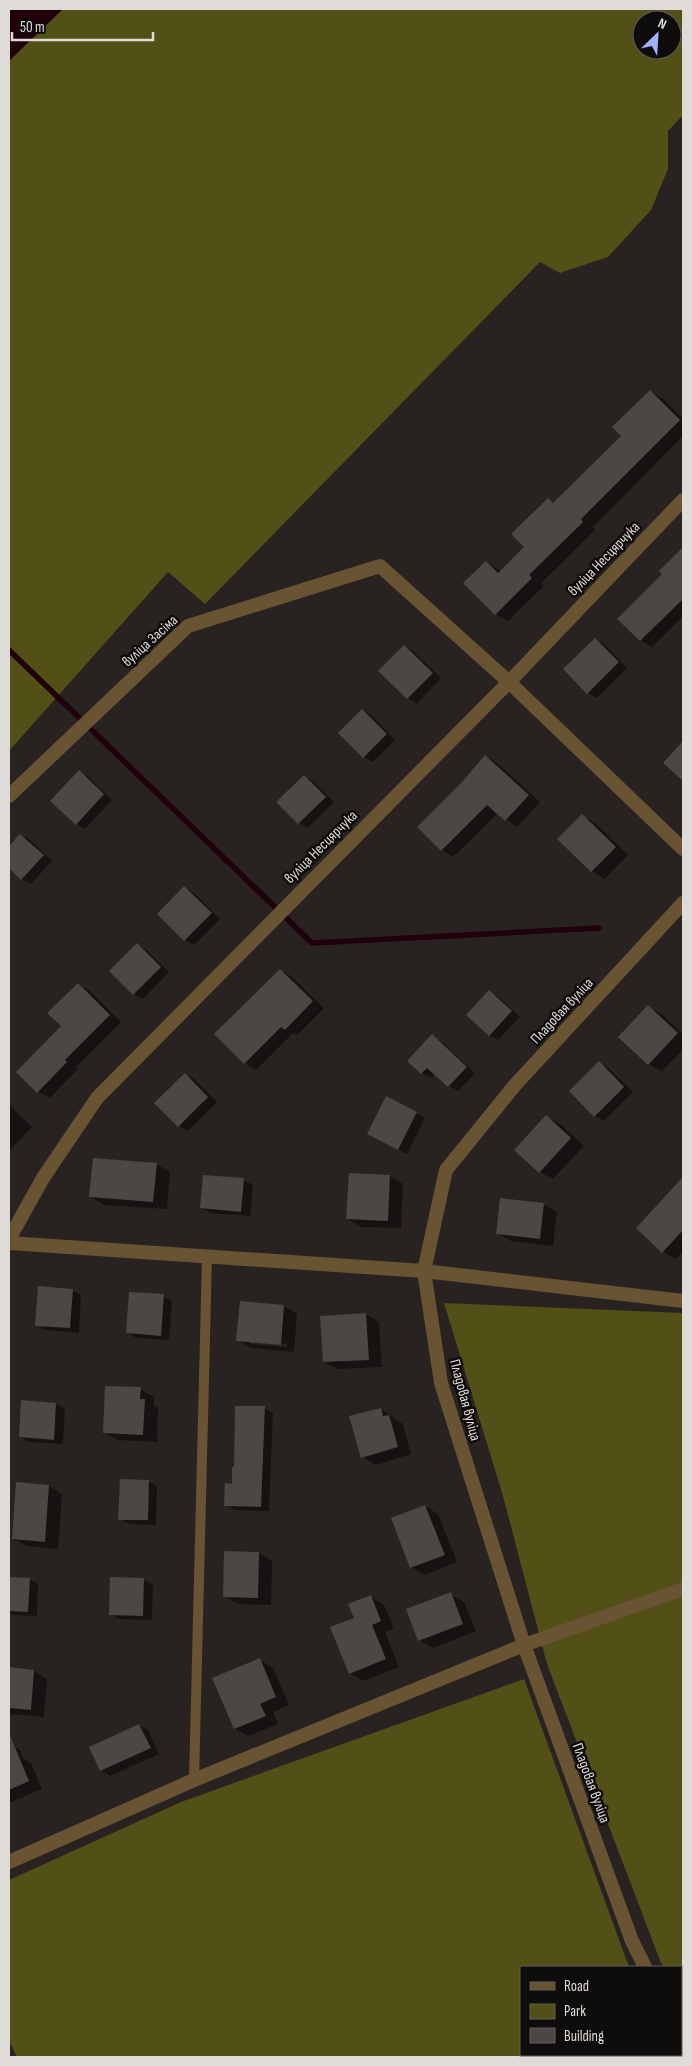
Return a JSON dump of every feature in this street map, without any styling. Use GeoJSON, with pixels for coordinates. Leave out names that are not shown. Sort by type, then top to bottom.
{"type":"FeatureCollection","features":[{"type":"Feature","properties":{"kind":"street","name":"вуліца Несцярчука"},"geometry":{"type":"LineString","coordinates":[[9,1241],[43,1178],[97,1098],[509,682],[683,500]]}},
{"type":"Feature","properties":{"kind":"street","name":"вуліца Засіма"},"geometry":{"type":"LineString","coordinates":[[9,796],[188,626],[380,566],[509,682]]}},
{"type":"Feature","properties":{"kind":"street"},"geometry":{"type":"LineString","coordinates":[[509,682],[683,849]]}},
{"type":"Feature","properties":{"kind":"street","name":"Пладовая вуліца"},"geometry":{"type":"LineString","coordinates":[[644,1966],[632,1941],[524,1645],[441,1383],[424,1271],[446,1170],[515,1085],[683,903]]}},
{"type":"Feature","properties":{"kind":"street"},"geometry":{"type":"LineString","coordinates":[[9,1241],[207,1258],[424,1271],[683,1301]]}},
{"type":"Feature","properties":{"kind":"street"},"geometry":{"type":"LineString","coordinates":[[9,1862],[194,1780],[524,1645],[683,1589]]}},
{"type":"Feature","properties":{"kind":"lane"},"geometry":{"type":"LineString","coordinates":[[194,1780],[207,1258]]}},
{"type":"Feature","properties":{"kind":"green space"},"geometry":{"type":"Polygon","coordinates":[[[9,9],[683,9],[683,115],[668,131],[668,169],[651,210],[608,257],[560,273],[540,262],[205,604],[168,572],[9,751],[9,9]]]}},
{"type":"Feature","properties":{"kind":"green space"},"geometry":{"type":"Polygon","coordinates":[[[444,1303],[683,1313],[683,2004],[682,1966],[663,1966],[661,1963],[547,1664],[503,1496],[444,1303]]]}},
{"type":"Feature","properties":{"kind":"green space"},"geometry":{"type":"Polygon","coordinates":[[[524,1679],[629,1966],[520,1966],[520,2056],[602,2056],[17,2057],[9,2041],[9,1880],[181,1802],[524,1679]]]}},
{"type":"Feature","properties":{"kind":"shaded area"},"geometry":{"type":"Polygon","coordinates":[[[9,9],[63,9],[9,61],[9,9]]]}},
{"type":"Feature","properties":{"kind":"building"},"geometry":{"type":"Polygon","coordinates":[[[650,390],[680,420],[581,519],[583,522],[529,575],[532,578],[495,615],[463,583],[486,561],[498,573],[524,547],[511,534],[548,498],[553,503],[621,436],[612,427],[650,390]]]}},
{"type":"Feature","properties":{"kind":"building"},"geometry":{"type":"Polygon","coordinates":[[[683,547],[683,599],[640,641],[617,619],[662,574],[659,571],[683,547]]]}},
{"type":"Feature","properties":{"kind":"building"},"geometry":{"type":"Polygon","coordinates":[[[595,638],[619,662],[587,694],[563,669],[595,638]]]}},
{"type":"Feature","properties":{"kind":"building"},"geometry":{"type":"Polygon","coordinates":[[[404,645],[433,673],[407,699],[378,671],[404,645]]]}},
{"type":"Feature","properties":{"kind":"building"},"geometry":{"type":"Polygon","coordinates":[[[362,709],[387,734],[363,758],[338,733],[362,709]]]}},
{"type":"Feature","properties":{"kind":"building"},"geometry":{"type":"Polygon","coordinates":[[[683,741],[683,781],[663,763],[683,741]]]}},
{"type":"Feature","properties":{"kind":"building"},"geometry":{"type":"Polygon","coordinates":[[[485,755],[529,795],[505,821],[487,805],[441,851],[417,827],[462,782],[485,755]]]}},
{"type":"Feature","properties":{"kind":"building"},"geometry":{"type":"Polygon","coordinates":[[[79,770],[104,794],[76,825],[50,801],[79,770]]]}},
{"type":"Feature","properties":{"kind":"building"},"geometry":{"type":"Polygon","coordinates":[[[304,775],[326,797],[298,824],[276,802],[304,775]]]}},
{"type":"Feature","properties":{"kind":"building"},"geometry":{"type":"Polygon","coordinates":[[[582,814],[616,847],[591,872],[557,839],[582,814]]]}},
{"type":"Feature","properties":{"kind":"building"},"geometry":{"type":"Polygon","coordinates":[[[20,834],[44,855],[21,880],[9,868],[9,846],[20,834]]]}},
{"type":"Feature","properties":{"kind":"building"},"geometry":{"type":"Polygon","coordinates":[[[184,886],[212,913],[184,941],[157,914],[184,886]]]}},
{"type":"Feature","properties":{"kind":"building"},"geometry":{"type":"Polygon","coordinates":[[[137,943],[161,967],[133,995],[109,971],[137,943]]]}},
{"type":"Feature","properties":{"kind":"building"},"geometry":{"type":"Polygon","coordinates":[[[280,969],[313,1001],[285,1030],[281,1027],[244,1064],[214,1034],[280,969]]]}},
{"type":"Feature","properties":{"kind":"building"},"geometry":{"type":"Polygon","coordinates":[[[78,983],[110,1015],[65,1060],[67,1062],[37,1093],[16,1072],[61,1026],[47,1013],[78,983]]]}},
{"type":"Feature","properties":{"kind":"building"},"geometry":{"type":"Polygon","coordinates":[[[489,990],[512,1011],[489,1036],[466,1015],[489,990]]]}},
{"type":"Feature","properties":{"kind":"building"},"geometry":{"type":"Polygon","coordinates":[[[648,1005],[678,1033],[648,1065],[618,1037],[648,1005]]]}},
{"type":"Feature","properties":{"kind":"building"},"geometry":{"type":"Polygon","coordinates":[[[432,1034],[467,1067],[448,1087],[427,1068],[421,1074],[407,1061],[432,1034]]]}},
{"type":"Feature","properties":{"kind":"building"},"geometry":{"type":"Polygon","coordinates":[[[599,1061],[624,1087],[594,1117],[569,1091],[599,1061]]]}},
{"type":"Feature","properties":{"kind":"building"},"geometry":{"type":"Polygon","coordinates":[[[185,1073],[208,1097],[178,1127],[154,1103],[185,1073]]]}},
{"type":"Feature","properties":{"kind":"building"},"geometry":{"type":"Polygon","coordinates":[[[386,1096],[417,1112],[398,1150],[367,1134],[386,1096]]]}},
{"type":"Feature","properties":{"kind":"building"},"geometry":{"type":"Polygon","coordinates":[[[546,1115],[571,1138],[539,1173],[514,1150],[546,1115]]]}},
{"type":"Feature","properties":{"kind":"building"},"geometry":{"type":"Polygon","coordinates":[[[93,1158],[157,1163],[153,1202],[89,1197],[93,1158]]]}},
{"type":"Feature","properties":{"kind":"building"},"geometry":{"type":"Polygon","coordinates":[[[349,1173],[390,1175],[388,1221],[346,1219],[349,1173]]]}},
{"type":"Feature","properties":{"kind":"building"},"geometry":{"type":"Polygon","coordinates":[[[203,1175],[244,1178],[241,1212],[200,1208],[203,1175]]]}},
{"type":"Feature","properties":{"kind":"building"},"geometry":{"type":"Polygon","coordinates":[[[683,1177],[683,1230],[662,1253],[636,1228],[683,1177]]]}},
{"type":"Feature","properties":{"kind":"building"},"geometry":{"type":"Polygon","coordinates":[[[500,1198],[544,1203],[540,1239],[496,1234],[500,1198]]]}},
{"type":"Feature","properties":{"kind":"building"},"geometry":{"type":"Polygon","coordinates":[[[38,1286],[73,1289],[70,1328],[35,1326],[38,1286]]]}},
{"type":"Feature","properties":{"kind":"building"},"geometry":{"type":"Polygon","coordinates":[[[129,1292],[164,1294],[161,1336],[126,1333],[129,1292]]]}},
{"type":"Feature","properties":{"kind":"building"},"geometry":{"type":"Polygon","coordinates":[[[240,1301],[284,1305],[281,1345],[236,1341],[240,1301]]]}},
{"type":"Feature","properties":{"kind":"building"},"geometry":{"type":"Polygon","coordinates":[[[366,1313],[369,1360],[323,1362],[320,1316],[366,1313]]]}},
{"type":"Feature","properties":{"kind":"building"},"geometry":{"type":"Polygon","coordinates":[[[105,1386],[141,1387],[140,1399],[145,1399],[143,1435],[103,1433],[105,1386]]]}},
{"type":"Feature","properties":{"kind":"building"},"geometry":{"type":"Polygon","coordinates":[[[21,1400],[56,1403],[54,1440],[19,1437],[21,1400]]]}},
{"type":"Feature","properties":{"kind":"building"},"geometry":{"type":"Polygon","coordinates":[[[235,1406],[265,1406],[261,1507],[224,1506],[225,1483],[232,1484],[232,1467],[234,1467],[235,1406]]]}},
{"type":"Feature","properties":{"kind":"building"},"geometry":{"type":"Polygon","coordinates":[[[381,1408],[383,1416],[389,1415],[398,1447],[361,1458],[349,1416],[381,1408]]]}},
{"type":"Feature","properties":{"kind":"building"},"geometry":{"type":"Polygon","coordinates":[[[120,1479],[149,1480],[148,1520],[118,1520],[120,1479]]]}},
{"type":"Feature","properties":{"kind":"building"},"geometry":{"type":"Polygon","coordinates":[[[16,1482],[49,1485],[45,1542],[12,1539],[16,1482]]]}},
{"type":"Feature","properties":{"kind":"building"},"geometry":{"type":"Polygon","coordinates":[[[425,1505],[445,1555],[410,1568],[391,1518],[425,1505]]]}},
{"type":"Feature","properties":{"kind":"building"},"geometry":{"type":"Polygon","coordinates":[[[224,1551],[259,1552],[258,1598],[223,1597],[224,1551]]]}},
{"type":"Feature","properties":{"kind":"building"},"geometry":{"type":"Polygon","coordinates":[[[9,1577],[30,1578],[28,1612],[9,1611],[9,1577]]]}},
{"type":"Feature","properties":{"kind":"building"},"geometry":{"type":"Polygon","coordinates":[[[110,1577],[144,1578],[143,1616],[109,1615],[110,1577]]]}},
{"type":"Feature","properties":{"kind":"building"},"geometry":{"type":"Polygon","coordinates":[[[451,1592],[463,1624],[418,1641],[406,1609],[451,1592]]]}},
{"type":"Feature","properties":{"kind":"building"},"geometry":{"type":"Polygon","coordinates":[[[371,1595],[381,1621],[372,1625],[386,1659],[349,1674],[330,1627],[354,1618],[348,1604],[371,1595]]]}},
{"type":"Feature","properties":{"kind":"building"},"geometry":{"type":"Polygon","coordinates":[[[260,1658],[276,1697],[260,1704],[266,1716],[234,1729],[212,1678],[260,1658]]]}},
{"type":"Feature","properties":{"kind":"building"},"geometry":{"type":"Polygon","coordinates":[[[9,1667],[34,1670],[31,1710],[9,1708],[9,1667]]]}},
{"type":"Feature","properties":{"kind":"building"},"geometry":{"type":"Polygon","coordinates":[[[139,1724],[151,1748],[100,1771],[89,1747],[139,1724]]]}},
{"type":"Feature","properties":{"kind":"building"},"geometry":{"type":"Polygon","coordinates":[[[9,1733],[29,1781],[9,1790],[9,1733]]]}},
{"type":"Feature","properties":{"kind":"waterway"},"geometry":{"type":"LineString","coordinates":[[9,650],[312,943],[599,928]]}}]}
